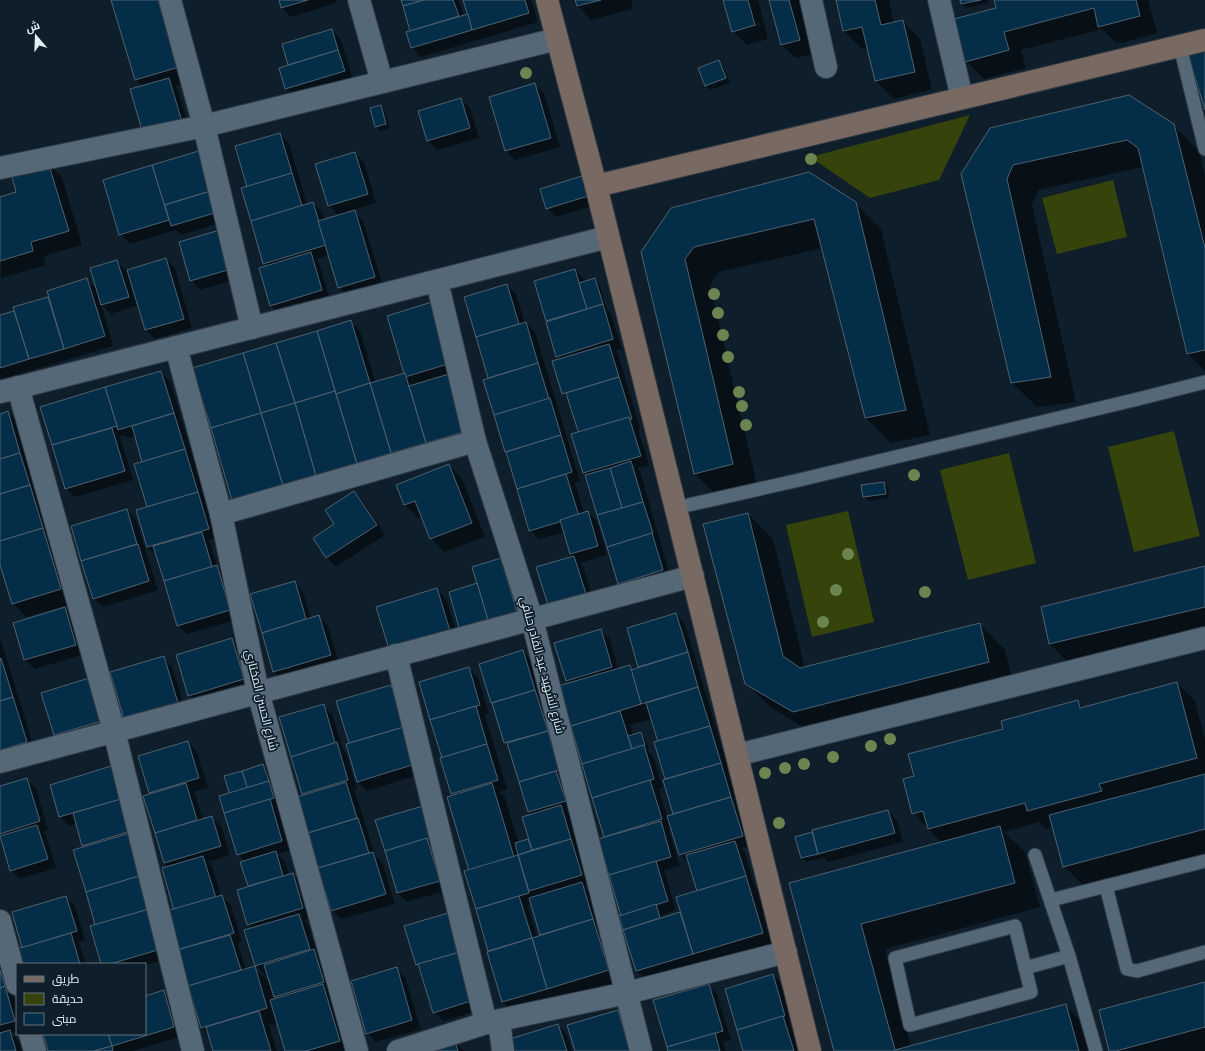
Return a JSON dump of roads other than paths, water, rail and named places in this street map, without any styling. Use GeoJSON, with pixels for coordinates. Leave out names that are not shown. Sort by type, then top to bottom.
{"type":"FeatureCollection","features":[{"type":"Feature","properties":{"kind":"main road"},"geometry":{"type":"LineString","coordinates":[[547,0],[596,186],[810,1051]]}},
{"type":"Feature","properties":{"kind":"main road"},"geometry":{"type":"LineString","coordinates":[[596,186],[1205,40]]}},
{"type":"Feature","properties":{"kind":"street"},"geometry":{"type":"LineString","coordinates":[[170,0],[204,126],[252,328]]}},
{"type":"Feature","properties":{"kind":"street"},"geometry":{"type":"LineString","coordinates":[[359,0],[382,82]]}},
{"type":"Feature","properties":{"kind":"street"},"geometry":{"type":"LineString","coordinates":[[811,0],[826,67]]}},
{"type":"Feature","properties":{"kind":"street"},"geometry":{"type":"LineString","coordinates":[[939,0],[962,98]]}},
{"type":"Feature","properties":{"kind":"street"},"geometry":{"type":"LineString","coordinates":[[0,168],[204,126],[557,38]]}},
{"type":"Feature","properties":{"kind":"street"},"geometry":{"type":"LineString","coordinates":[[194,1051],[114,731],[9,390],[608,237]]}},
{"type":"Feature","properties":{"kind":"street","name":"شارع الشهيد عبد القادر حنافي"},"geometry":{"type":"LineString","coordinates":[[437,281],[475,441],[532,619],[641,1051]]}},
{"type":"Feature","properties":{"kind":"street","name":"شارع الحسن المختاري"},"geometry":{"type":"LineString","coordinates":[[176,347],[221,514],[258,692],[357,1051]]}},
{"type":"Feature","properties":{"kind":"street"},"geometry":{"type":"LineString","coordinates":[[221,514],[475,441]]}},
{"type":"Feature","properties":{"kind":"street"},"geometry":{"type":"LineString","coordinates":[[0,762],[693,576]]}},
{"type":"Feature","properties":{"kind":"street"},"geometry":{"type":"LineString","coordinates":[[737,755],[1205,638]]}},
{"type":"Feature","properties":{"kind":"street"},"geometry":{"type":"LineString","coordinates":[[396,655],[492,1022],[503,1051]]}},
{"type":"Feature","properties":{"kind":"street"},"geometry":{"type":"LineString","coordinates":[[0,921],[16,980]]}},
{"type":"Feature","properties":{"kind":"street"},"geometry":{"type":"LineString","coordinates":[[398,1051],[492,1022],[627,993],[786,952]]}},
{"type":"Feature","properties":{"kind":"street"},"geometry":{"type":"LineString","coordinates":[[30,1035],[35,1051]]}},
{"type":"Feature","properties":{"kind":"lane"},"geometry":{"type":"LineString","coordinates":[[1180,46],[1205,149]]}},
{"type":"Feature","properties":{"kind":"lane"},"geometry":{"type":"LineString","coordinates":[[676,508],[795,481],[1205,382]]}},
{"type":"Feature","properties":{"kind":"lane"},"geometry":{"type":"LineString","coordinates":[[1035,855],[1069,956],[1096,1051]]}},
{"type":"Feature","properties":{"kind":"lane"},"geometry":{"type":"LineString","coordinates":[[1051,900],[1205,860]]}},
{"type":"Feature","properties":{"kind":"lane"},"geometry":{"type":"LineString","coordinates":[[1106,886],[1127,969],[1137,971],[1205,952]]}},
{"type":"Feature","properties":{"kind":"lane"},"geometry":{"type":"LineString","coordinates":[[1015,926],[1025,968],[1031,992],[910,1024],[895,958],[1015,926]]}},
{"type":"Feature","properties":{"kind":"lane"},"geometry":{"type":"LineString","coordinates":[[1025,968],[1069,956]]}}]}
